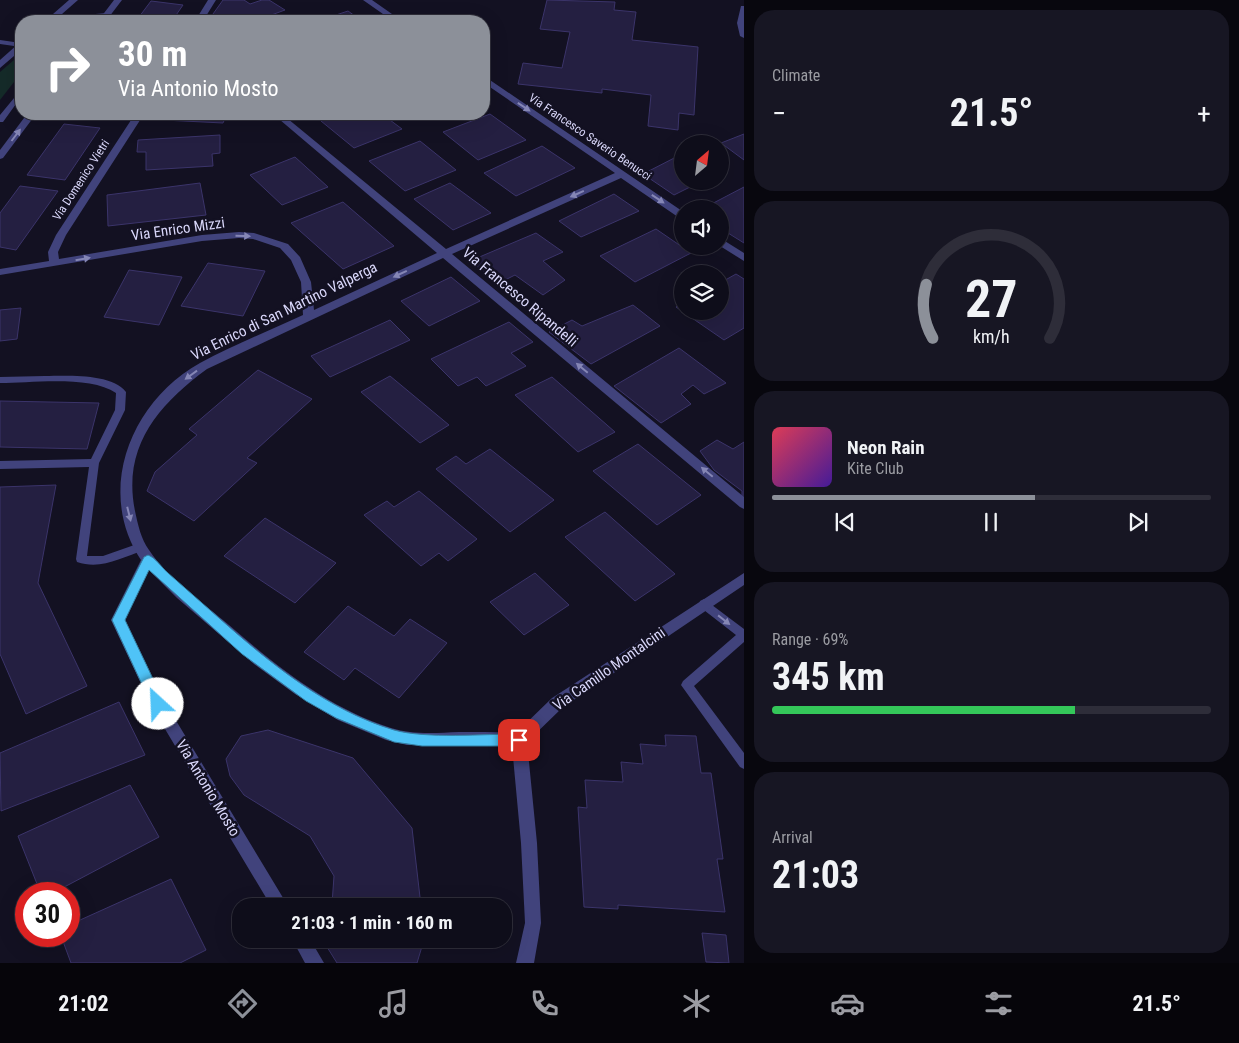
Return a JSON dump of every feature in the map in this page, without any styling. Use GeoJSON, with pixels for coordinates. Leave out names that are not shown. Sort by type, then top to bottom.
{"type":"FeatureCollection","features":[{"type":"Feature","properties":{"kind":"street"},"geometry":{"type":"LineString","coordinates":[[56,15],[74,0]]}},
{"type":"Feature","properties":{"kind":"street"},"geometry":{"type":"LineString","coordinates":[[106,15],[118,0]]}},
{"type":"Feature","properties":{"kind":"street"},"geometry":{"type":"LineString","coordinates":[[203,15],[212,0]]}},
{"type":"Feature","properties":{"kind":"street"},"geometry":{"type":"LineString","coordinates":[[367,0],[389,15]]}},
{"type":"Feature","properties":{"kind":"street"},"geometry":{"type":"LineString","coordinates":[[744,8],[741,23],[744,36]]}},
{"type":"Feature","properties":{"kind":"street"},"geometry":{"type":"LineString","coordinates":[[0,65],[15,51]]}},
{"type":"Feature","properties":{"kind":"street","name":"Via Francesco Saverio Benucci"},"geometry":{"type":"LineString","coordinates":[[490,84],[674,210]]}},
{"type":"Feature","properties":{"kind":"street"},"geometry":{"type":"LineString","coordinates":[[0,156],[27,120]]}},
{"type":"Feature","properties":{"kind":"street","name":"Via Domenico Vietri"},"geometry":{"type":"LineString","coordinates":[[54,264],[53,252],[61,234],[135,120]]}},
{"type":"Feature","properties":{"kind":"street","name":"Via Francesco Ripandelli"},"geometry":{"type":"LineString","coordinates":[[284,120],[744,504]]}},
{"type":"Feature","properties":{"kind":"street","name":"Via Enrico di San Martino Valperga"},"geometry":{"type":"LineString","coordinates":[[519,740],[422,740],[394,736],[341,714],[311,697],[246,650],[161,574],[148,560],[140,547],[127,508],[125,477],[132,448],[148,418],[173,388],[203,366],[622,174]]}},
{"type":"Feature","properties":{"kind":"street","name":"Via Enrico Mizzi"},"geometry":{"type":"LineString","coordinates":[[0,272],[202,238],[239,235],[254,236],[284,246],[296,259],[306,282],[309,316]]}},
{"type":"Feature","properties":{"kind":"street"},"geometry":{"type":"LineString","coordinates":[[729,247],[744,258]]}},
{"type":"Feature","properties":{"kind":"street","name":"Via Antonio Mosto"},"geometry":{"type":"LineString","coordinates":[[148,560],[118,620],[158,704],[275,898]]}},
{"type":"Feature","properties":{"kind":"street","name":"Via Camillo Montalcini"},"geometry":{"type":"LineString","coordinates":[[519,740],[571,693],[744,578]]}},
{"type":"Feature","properties":{"kind":"street"},"geometry":{"type":"LineString","coordinates":[[519,740],[529,843],[532,923],[525,963]]}},
{"type":"Feature","properties":{"kind":"street"},"geometry":{"type":"LineString","coordinates":[[306,948],[315,963]]}},
{"type":"Feature","properties":{"kind":"lane"},"geometry":{"type":"LineString","coordinates":[[0,42],[15,44]]}},
{"type":"Feature","properties":{"kind":"lane"},"geometry":{"type":"LineString","coordinates":[[0,120],[15,101]]}},
{"type":"Feature","properties":{"kind":"lane"},"geometry":{"type":"LineString","coordinates":[[0,380],[92,380],[117,388],[121,392],[120,410],[94,463],[81,559],[88,562],[96,562],[140,547]]}},
{"type":"Feature","properties":{"kind":"lane"},"geometry":{"type":"LineString","coordinates":[[0,465],[94,463]]}},
{"type":"Feature","properties":{"kind":"lane"},"geometry":{"type":"LineString","coordinates":[[704,604],[744,635],[687,685],[744,763]]}},
{"type":"Feature","properties":{"kind":"green space"},"geometry":{"type":"Polygon","coordinates":[[[15,59],[15,81],[0,100],[0,72],[15,59]]]}},
{"type":"Feature","properties":{"kind":"building"},"geometry":{"type":"Polygon","coordinates":[[[223,0],[244,0],[250,4],[269,0],[285,10],[271,15],[212,15],[223,0]]]}},
{"type":"Feature","properties":{"kind":"building"},"geometry":{"type":"Polygon","coordinates":[[[547,0],[615,2],[614,10],[636,12],[632,40],[698,47],[694,115],[679,113],[678,130],[648,126],[651,95],[602,89],[602,93],[518,84],[523,63],[562,68],[570,32],[540,29],[547,0]]]}},
{"type":"Feature","properties":{"kind":"building"},"geometry":{"type":"Polygon","coordinates":[[[151,1],[183,5],[176,15],[140,15],[151,1]]]}},
{"type":"Feature","properties":{"kind":"building"},"geometry":{"type":"Polygon","coordinates":[[[348,11],[354,15],[336,15],[348,11]]]}},
{"type":"Feature","properties":{"kind":"building"},"geometry":{"type":"Polygon","coordinates":[[[490,114],[526,140],[478,160],[443,132],[474,120],[490,120],[490,114]]]}},
{"type":"Feature","properties":{"kind":"building"},"geometry":{"type":"Polygon","coordinates":[[[164,120],[224,120],[223,123],[164,120]]]}},
{"type":"Feature","properties":{"kind":"building"},"geometry":{"type":"Polygon","coordinates":[[[390,120],[402,129],[354,148],[321,121],[390,120]]]}},
{"type":"Feature","properties":{"kind":"building"},"geometry":{"type":"Polygon","coordinates":[[[64,124],[100,128],[65,180],[27,175],[64,124]]]}},
{"type":"Feature","properties":{"kind":"building"},"geometry":{"type":"Polygon","coordinates":[[[744,134],[744,160],[729,149],[729,140],[744,134]]]}},
{"type":"Feature","properties":{"kind":"building"},"geometry":{"type":"Polygon","coordinates":[[[220,135],[220,153],[212,154],[213,166],[146,170],[146,152],[137,152],[138,140],[220,135]]]}},
{"type":"Feature","properties":{"kind":"building"},"geometry":{"type":"Polygon","coordinates":[[[420,141],[456,170],[405,191],[369,161],[420,141]]]}},
{"type":"Feature","properties":{"kind":"building"},"geometry":{"type":"Polygon","coordinates":[[[542,146],[575,168],[516,196],[484,173],[542,146]]]}},
{"type":"Feature","properties":{"kind":"building"},"geometry":{"type":"Polygon","coordinates":[[[295,157],[328,187],[282,205],[250,175],[295,157]]]}},
{"type":"Feature","properties":{"kind":"building"},"geometry":{"type":"Polygon","coordinates":[[[674,158],[674,190],[684,190],[674,195],[643,174],[674,158]]]}},
{"type":"Feature","properties":{"kind":"building"},"geometry":{"type":"Polygon","coordinates":[[[200,183],[206,215],[108,226],[107,195],[200,183]]]}},
{"type":"Feature","properties":{"kind":"building"},"geometry":{"type":"Polygon","coordinates":[[[450,183],[491,213],[453,230],[414,199],[450,183]]]}},
{"type":"Feature","properties":{"kind":"building"},"geometry":{"type":"Polygon","coordinates":[[[20,186],[58,191],[16,250],[0,247],[0,213],[20,186]]]}},
{"type":"Feature","properties":{"kind":"building"},"geometry":{"type":"Polygon","coordinates":[[[744,187],[744,243],[729,234],[729,200],[719,200],[744,187]]]}},
{"type":"Feature","properties":{"kind":"building"},"geometry":{"type":"Polygon","coordinates":[[[614,194],[639,211],[581,237],[559,221],[614,194]]]}},
{"type":"Feature","properties":{"kind":"building"},"geometry":{"type":"Polygon","coordinates":[[[343,202],[394,246],[343,269],[291,223],[343,202]]]}},
{"type":"Feature","properties":{"kind":"building"},"geometry":{"type":"Polygon","coordinates":[[[656,229],[674,241],[674,255],[687,255],[635,282],[600,256],[656,229]]]}},
{"type":"Feature","properties":{"kind":"building"},"geometry":{"type":"Polygon","coordinates":[[[536,233],[563,252],[543,261],[565,280],[543,295],[515,275],[499,283],[470,261],[536,233]]]}},
{"type":"Feature","properties":{"kind":"building"},"geometry":{"type":"Polygon","coordinates":[[[208,263],[265,271],[243,316],[181,306],[208,263]]]}},
{"type":"Feature","properties":{"kind":"building"},"geometry":{"type":"Polygon","coordinates":[[[129,270],[182,277],[159,325],[104,317],[129,270]]]}},
{"type":"Feature","properties":{"kind":"building"},"geometry":{"type":"Polygon","coordinates":[[[736,274],[744,279],[744,328],[724,340],[695,320],[729,320],[729,278],[736,274]]]}},
{"type":"Feature","properties":{"kind":"building"},"geometry":{"type":"Polygon","coordinates":[[[451,277],[480,301],[429,326],[401,301],[451,277]]]}},
{"type":"Feature","properties":{"kind":"building"},"geometry":{"type":"Polygon","coordinates":[[[633,305],[660,326],[591,364],[549,332],[572,320],[582,326],[633,305]]]}},
{"type":"Feature","properties":{"kind":"building"},"geometry":{"type":"Polygon","coordinates":[[[21,308],[17,339],[0,341],[0,310],[21,308]]]}},
{"type":"Feature","properties":{"kind":"building"},"geometry":{"type":"Polygon","coordinates":[[[390,320],[410,340],[330,377],[311,356],[390,320]]]}},
{"type":"Feature","properties":{"kind":"building"},"geometry":{"type":"Polygon","coordinates":[[[509,322],[533,342],[511,353],[526,366],[486,386],[477,377],[458,386],[431,359],[509,322]]]}},
{"type":"Feature","properties":{"kind":"building"},"geometry":{"type":"Polygon","coordinates":[[[679,348],[726,383],[704,394],[693,385],[681,394],[691,404],[661,423],[614,386],[679,348]]]}},
{"type":"Feature","properties":{"kind":"building"},"geometry":{"type":"Polygon","coordinates":[[[258,370],[312,399],[247,458],[257,463],[194,521],[147,491],[155,472],[197,435],[189,429],[258,370]]]}},
{"type":"Feature","properties":{"kind":"building"},"geometry":{"type":"Polygon","coordinates":[[[390,376],[449,425],[420,443],[361,392],[390,376]]]}},
{"type":"Feature","properties":{"kind":"building"},"geometry":{"type":"Polygon","coordinates":[[[552,377],[615,432],[578,452],[515,395],[552,377]]]}},
{"type":"Feature","properties":{"kind":"building"},"geometry":{"type":"Polygon","coordinates":[[[0,401],[99,403],[87,449],[0,447],[0,401]]]}},
{"type":"Feature","properties":{"kind":"building"},"geometry":{"type":"Polygon","coordinates":[[[717,440],[733,449],[744,442],[744,499],[742,498],[742,491],[714,470],[700,451],[717,440]]]}},
{"type":"Feature","properties":{"kind":"building"},"geometry":{"type":"Polygon","coordinates":[[[638,444],[701,495],[657,525],[593,471],[638,444]]]}},
{"type":"Feature","properties":{"kind":"building"},"geometry":{"type":"Polygon","coordinates":[[[490,449],[554,500],[510,532],[436,469],[456,456],[466,464],[490,449]]]}},
{"type":"Feature","properties":{"kind":"building"},"geometry":{"type":"Polygon","coordinates":[[[56,485],[38,583],[87,686],[26,714],[0,654],[0,487],[56,485]]]}},
{"type":"Feature","properties":{"kind":"building"},"geometry":{"type":"Polygon","coordinates":[[[419,491],[477,539],[448,561],[439,553],[421,566],[364,515],[387,501],[394,507],[419,491]]]}},
{"type":"Feature","properties":{"kind":"building"},"geometry":{"type":"Polygon","coordinates":[[[605,512],[675,574],[635,601],[565,537],[605,512]]]}},
{"type":"Feature","properties":{"kind":"building"},"geometry":{"type":"Polygon","coordinates":[[[265,518],[336,563],[295,603],[224,556],[265,518]]]}},
{"type":"Feature","properties":{"kind":"building"},"geometry":{"type":"Polygon","coordinates":[[[535,573],[569,605],[524,635],[490,602],[535,573]]]}},
{"type":"Feature","properties":{"kind":"building"},"geometry":{"type":"Polygon","coordinates":[[[348,606],[394,636],[410,619],[447,643],[399,698],[355,668],[344,680],[304,652],[348,606]]]}},
{"type":"Feature","properties":{"kind":"building"},"geometry":{"type":"Polygon","coordinates":[[[119,702],[145,755],[1,811],[0,753],[119,702]]]}},
{"type":"Feature","properties":{"kind":"building"},"geometry":{"type":"Polygon","coordinates":[[[268,730],[353,758],[412,828],[420,898],[332,898],[334,876],[310,836],[244,795],[230,776],[226,759],[241,736],[268,730]]]}},
{"type":"Feature","properties":{"kind":"building"},"geometry":{"type":"Polygon","coordinates":[[[665,735],[696,736],[701,773],[711,773],[723,859],[717,859],[725,912],[618,905],[618,909],[584,907],[578,807],[587,808],[585,780],[623,782],[621,762],[643,764],[640,744],[666,746],[665,735]]]}},
{"type":"Feature","properties":{"kind":"building"},"geometry":{"type":"Polygon","coordinates":[[[130,785],[159,837],[74,882],[36,882],[18,836],[130,785]]]}},
{"type":"Feature","properties":{"kind":"building"},"geometry":{"type":"Polygon","coordinates":[[[171,879],[206,950],[180,963],[71,963],[65,947],[80,947],[80,920],[171,879]]]}},
{"type":"Feature","properties":{"kind":"building"},"geometry":{"type":"Polygon","coordinates":[[[702,933],[726,935],[729,963],[706,962],[702,933]]]}},
{"type":"Feature","properties":{"kind":"building"},"geometry":{"type":"Polygon","coordinates":[[[328,948],[422,948],[417,963],[337,963],[328,948]]]}},
{"type":"Feature","properties":{"kind":"route"},"geometry":{"type":"LineString","coordinates":[[158,704],[118,620],[148,560],[161,574],[246,650],[311,697],[341,714],[394,736],[422,740],[519,740]]}}]}
